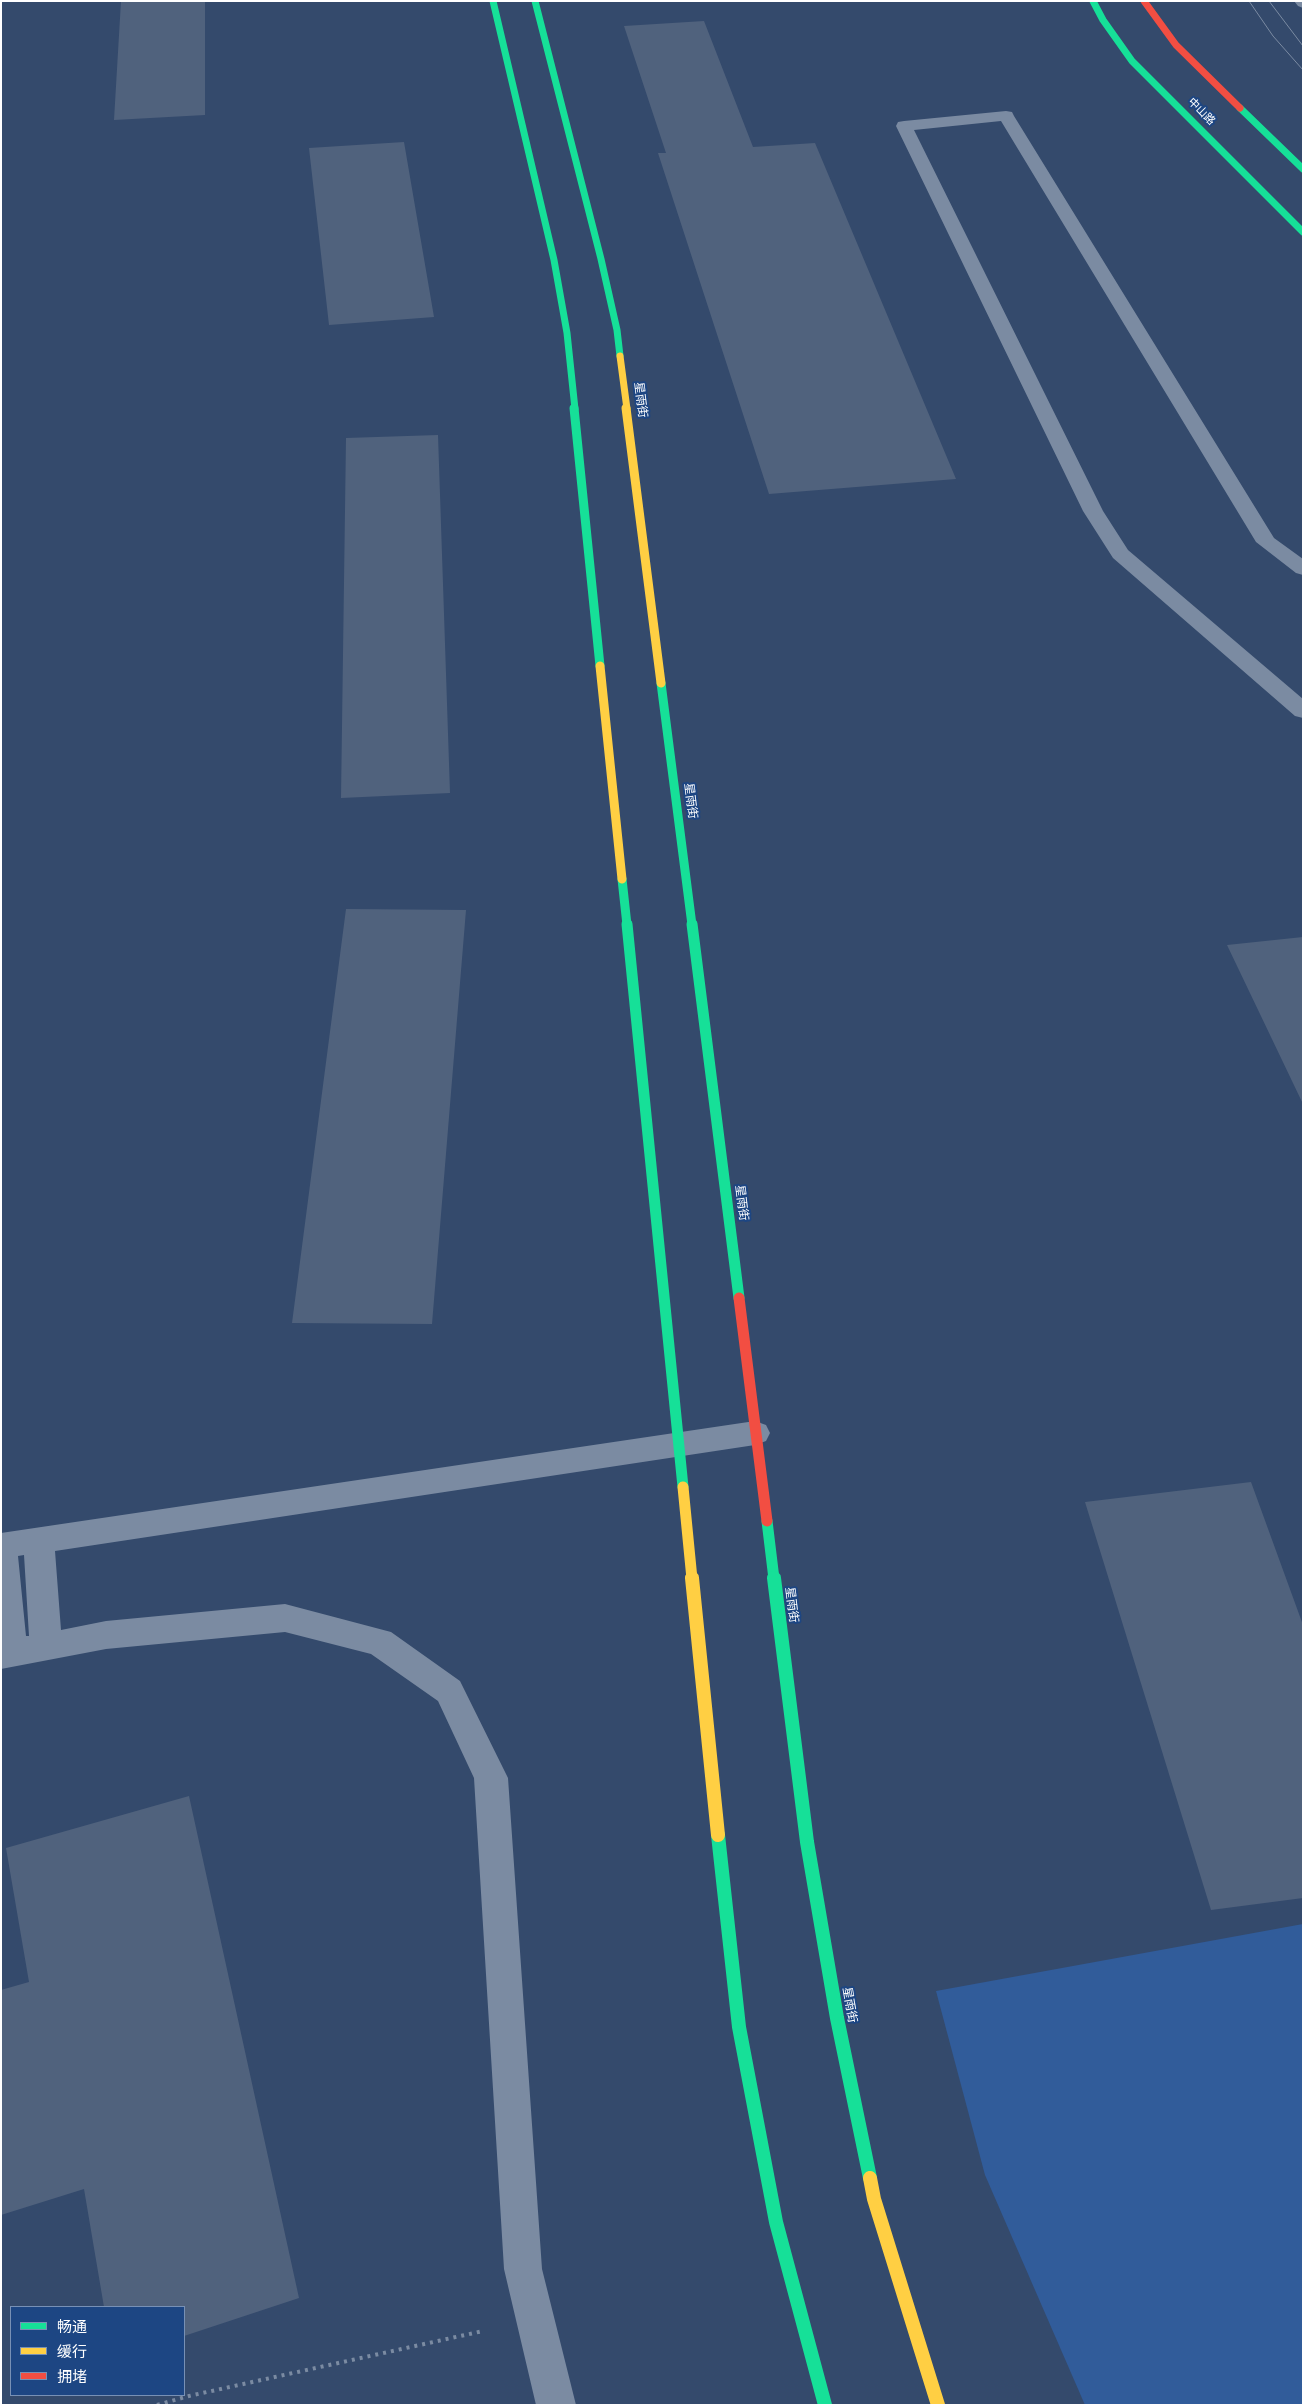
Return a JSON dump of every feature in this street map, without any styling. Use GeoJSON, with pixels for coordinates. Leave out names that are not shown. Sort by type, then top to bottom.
{"type":"FeatureCollection","features":[{"type":"Feature","properties":{"kind":"main road"},"geometry":{"type":"LineString","coordinates":[[493,1],[554,260],[567,333],[739,2027],[776,2222],[825,2405]]}},
{"type":"Feature","properties":{"kind":"main road","name":"星雨街"},"geometry":{"type":"LineString","coordinates":[[535,1],[601,259],[617,330],[807,1842],[837,2018],[874,2199],[938,2405]]}},
{"type":"Feature","properties":{"kind":"main road","name":"中山路"},"geometry":{"type":"LineString","coordinates":[[1093,1],[1103,20],[1132,61],[1303,232]]}},
{"type":"Feature","properties":{"kind":"main road"},"geometry":{"type":"LineString","coordinates":[[1144,1],[1151,14],[1186,56],[1303,169]]}},
{"type":"Feature","properties":{"kind":"street"},"geometry":{"type":"LineString","coordinates":[[1302,710],[1120,554],[1092,511],[904,126],[1006,116],[1266,542],[1303,569]]}},
{"type":"Feature","properties":{"kind":"street"},"geometry":{"type":"LineString","coordinates":[[556,2405],[523,2269],[491,1778],[449,1690],[380,1642],[285,1618],[106,1635],[7,1654],[2,1546],[755,1433]]}},
{"type":"Feature","properties":{"kind":"street"},"geometry":{"type":"LineString","coordinates":[[39,1540],[46,1647]]}},
{"type":"Feature","properties":{"kind":"path"},"geometry":{"type":"LineString","coordinates":[[157,2405],[189,2396],[536,2320]]}},
{"type":"Feature","properties":{"kind":"shaded area"},"geometry":{"type":"Polygon","coordinates":[[[1303,1924],[1303,2405],[1085,2405],[985,2175],[936,1991],[1303,1924]]]}},
{"type":"Feature","properties":{"kind":"building"},"geometry":{"type":"Polygon","coordinates":[[[121,1],[205,1],[205,115],[114,120],[121,1]]]}},
{"type":"Feature","properties":{"kind":"building"},"geometry":{"type":"Polygon","coordinates":[[[704,21],[753,147],[815,143],[956,479],[769,494],[658,153],[666,153],[624,26],[704,21]]]}},
{"type":"Feature","properties":{"kind":"building"},"geometry":{"type":"Polygon","coordinates":[[[404,142],[434,317],[329,325],[309,148],[404,142]]]}},
{"type":"Feature","properties":{"kind":"building"},"geometry":{"type":"Polygon","coordinates":[[[438,435],[450,793],[341,798],[346,438],[438,435]]]}},
{"type":"Feature","properties":{"kind":"building"},"geometry":{"type":"Polygon","coordinates":[[[346,909],[466,910],[432,1324],[292,1323],[346,909]]]}},
{"type":"Feature","properties":{"kind":"building"},"geometry":{"type":"Polygon","coordinates":[[[1303,937],[1303,1104],[1227,945],[1303,937]]]}},
{"type":"Feature","properties":{"kind":"building"},"geometry":{"type":"Polygon","coordinates":[[[1251,1482],[1303,1625],[1303,1898],[1211,1910],[1085,1502],[1251,1482]]]}},
{"type":"Feature","properties":{"kind":"building"},"geometry":{"type":"Polygon","coordinates":[[[189,1796],[299,2298],[185,2336],[185,2306],[104,2306],[84,2189],[1,2215],[1,1990],[29,1982],[6,1848],[189,1796]]]}},
{"type":"Feature","properties":{"kind":"tram line"},"geometry":{"type":"LineString","coordinates":[[1249,1],[1273,36],[1303,70]]}},
{"type":"Feature","properties":{"kind":"tram line"},"geometry":{"type":"LineString","coordinates":[[1269,1],[1303,46]]}},
{"type":"Feature","properties":{"kind":"traffic: fast"},"geometry":{"type":"LineString","coordinates":[[493,1],[554,260],[567,333],[600,666]]}},
{"type":"Feature","properties":{"kind":"traffic: fast"},"geometry":{"type":"LineString","coordinates":[[535,1],[601,259],[617,330],[620,356]]}},
{"type":"Feature","properties":{"kind":"traffic: fast"},"geometry":{"type":"LineString","coordinates":[[1093,1],[1103,20],[1132,61],[1303,232]]}},
{"type":"Feature","properties":{"kind":"traffic: fast"},"geometry":{"type":"LineString","coordinates":[[1240,108],[1303,169]]}},
{"type":"Feature","properties":{"kind":"traffic: fast"},"geometry":{"type":"LineString","coordinates":[[661,683],[739,1298]]}},
{"type":"Feature","properties":{"kind":"traffic: fast"},"geometry":{"type":"LineString","coordinates":[[622,879],[683,1487]]}},
{"type":"Feature","properties":{"kind":"traffic: fast"},"geometry":{"type":"LineString","coordinates":[[767,1521],[807,1842],[837,2018],[870,2178]]}},
{"type":"Feature","properties":{"kind":"traffic: fast"},"geometry":{"type":"LineString","coordinates":[[718,1835],[739,2027],[776,2222],[825,2405]]}},
{"type":"Feature","properties":{"kind":"traffic: slow"},"geometry":{"type":"LineString","coordinates":[[620,356],[661,683]]}},
{"type":"Feature","properties":{"kind":"traffic: slow"},"geometry":{"type":"LineString","coordinates":[[600,666],[622,879]]}},
{"type":"Feature","properties":{"kind":"traffic: slow"},"geometry":{"type":"LineString","coordinates":[[683,1487],[718,1835]]}},
{"type":"Feature","properties":{"kind":"traffic: slow"},"geometry":{"type":"LineString","coordinates":[[870,2178],[874,2199],[938,2405]]}},
{"type":"Feature","properties":{"kind":"traffic: jam"},"geometry":{"type":"LineString","coordinates":[[1144,1],[1176,45],[1240,108]]}},
{"type":"Feature","properties":{"kind":"traffic: jam"},"geometry":{"type":"LineString","coordinates":[[739,1298],[767,1521]]}}]}
